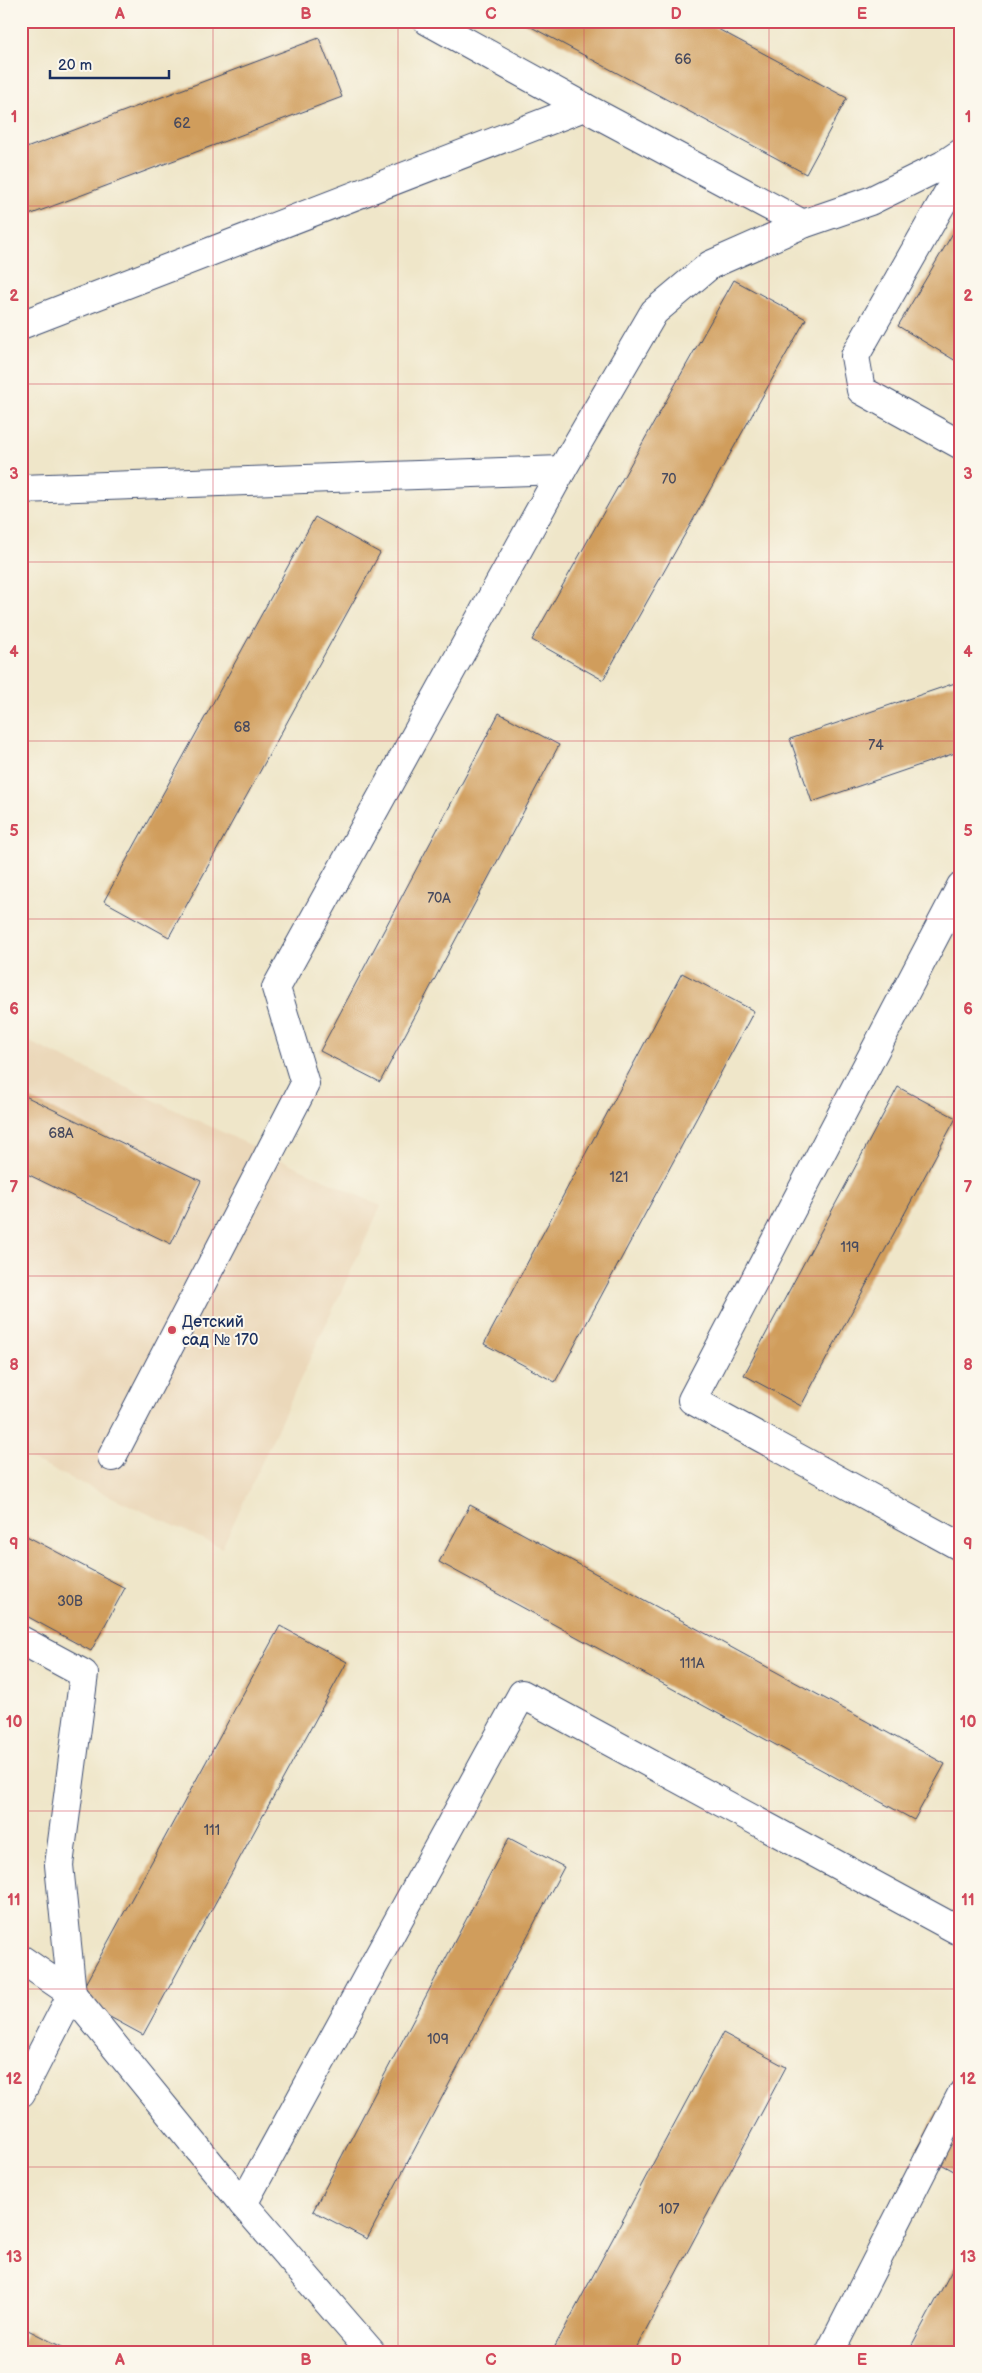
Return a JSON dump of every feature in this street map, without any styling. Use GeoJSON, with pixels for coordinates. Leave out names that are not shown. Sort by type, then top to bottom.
{"type":"FeatureCollection","features":[{"type":"Feature","properties":{"kind":"lane"},"geometry":{"type":"LineString","coordinates":[[428,21],[803,224]]}},
{"type":"Feature","properties":{"kind":"lane"},"geometry":{"type":"LineString","coordinates":[[21,325],[584,107]]}},
{"type":"Feature","properties":{"kind":"lane"},"geometry":{"type":"LineString","coordinates":[[112,1457],[305,1084],[276,988],[562,470],[654,312],[710,265],[803,224],[870,201],[943,166],[961,153]]}},
{"type":"Feature","properties":{"kind":"lane"},"geometry":{"type":"LineString","coordinates":[[961,170],[855,356],[861,390],[961,445]]}},
{"type":"Feature","properties":{"kind":"lane"},"geometry":{"type":"LineString","coordinates":[[21,490],[562,470]]}},
{"type":"Feature","properties":{"kind":"lane"},"geometry":{"type":"LineString","coordinates":[[961,886],[692,1400],[961,1547]]}},
{"type":"Feature","properties":{"kind":"lane"},"geometry":{"type":"LineString","coordinates":[[21,1640],[84,1674],[59,1865],[72,1994],[21,2093]]}},
{"type":"Feature","properties":{"kind":"lane"},"geometry":{"type":"LineString","coordinates":[[243,2204],[522,1694],[961,1932]]}},
{"type":"Feature","properties":{"kind":"lane"},"geometry":{"type":"LineString","coordinates":[[21,1959],[72,1994],[243,2204],[372,2352]]}},
{"type":"Feature","properties":{"kind":"lane"},"geometry":{"type":"LineString","coordinates":[[830,2352],[961,2095]]}},
{"type":"Feature","properties":{"kind":"shaded area","name":"Детский сад № 170"},"geometry":{"type":"Polygon","coordinates":[[[21,1038],[381,1206],[222,1548],[21,1455],[21,1038]]]}},
{"type":"Feature","properties":{"kind":"building"},"geometry":{"type":"Polygon","coordinates":[[[520,21],[703,21],[847,98],[806,174],[520,21]]]}},
{"type":"Feature","properties":{"kind":"building"},"geometry":{"type":"Polygon","coordinates":[[[319,38],[342,97],[21,218],[21,150],[319,38]]]}},
{"type":"Feature","properties":{"kind":"building"},"geometry":{"type":"Polygon","coordinates":[[[953,233],[961,237],[961,364],[898,326],[953,233]]]}},
{"type":"Feature","properties":{"kind":"building"},"geometry":{"type":"Polygon","coordinates":[[[734,280],[806,319],[603,680],[532,640],[734,280]]]}},
{"type":"Feature","properties":{"kind":"building"},"geometry":{"type":"Polygon","coordinates":[[[315,517],[380,553],[169,937],[104,901],[315,517]]]}},
{"type":"Feature","properties":{"kind":"building"},"geometry":{"type":"Polygon","coordinates":[[[961,681],[961,751],[812,802],[790,739],[961,681]]]}},
{"type":"Feature","properties":{"kind":"building"},"geometry":{"type":"Polygon","coordinates":[[[499,713],[559,745],[380,1082],[320,1051],[499,713]]]}},
{"type":"Feature","properties":{"kind":"building"},"geometry":{"type":"Polygon","coordinates":[[[682,973],[754,1011],[555,1382],[484,1344],[682,973]]]}},
{"type":"Feature","properties":{"kind":"building"},"geometry":{"type":"Polygon","coordinates":[[[898,1087],[956,1118],[801,1406],[744,1375],[898,1087]]]}},
{"type":"Feature","properties":{"kind":"building"},"geometry":{"type":"Polygon","coordinates":[[[21,1094],[201,1181],[171,1244],[21,1171],[21,1094]]]}},
{"type":"Feature","properties":{"kind":"building"},"geometry":{"type":"Polygon","coordinates":[[[470,1505],[945,1764],[914,1820],[439,1562],[470,1505]]]}},
{"type":"Feature","properties":{"kind":"building"},"geometry":{"type":"Polygon","coordinates":[[[21,1533],[125,1588],[91,1651],[21,1613],[21,1533]]]}},
{"type":"Feature","properties":{"kind":"building"},"geometry":{"type":"Polygon","coordinates":[[[280,1626],[347,1662],[143,2035],[77,1999],[280,1626]]]}},
{"type":"Feature","properties":{"kind":"building"},"geometry":{"type":"Polygon","coordinates":[[[509,1838],[564,1867],[367,2239],[313,2211],[509,1838]]]}},
{"type":"Feature","properties":{"kind":"building"},"geometry":{"type":"Polygon","coordinates":[[[723,2033],[786,2067],[634,2352],[552,2352],[723,2033]]]}},
{"type":"Feature","properties":{"kind":"building"},"geometry":{"type":"Polygon","coordinates":[[[961,2070],[961,2175],[916,2150],[961,2070]]]}},
{"type":"Feature","properties":{"kind":"building"},"geometry":{"type":"Polygon","coordinates":[[[956,2263],[961,2266],[961,2352],[908,2352],[956,2263]]]}},
{"type":"Feature","properties":{"kind":"building"},"geometry":{"type":"Polygon","coordinates":[[[28,2330],[72,2352],[21,2352],[21,2345],[28,2330]]]}},
{"type":"Feature","properties":{"kind":"place","name":"Детский сад № 170"},"geometry":{"type":"Point","coordinates":[172,1330]}}]}
